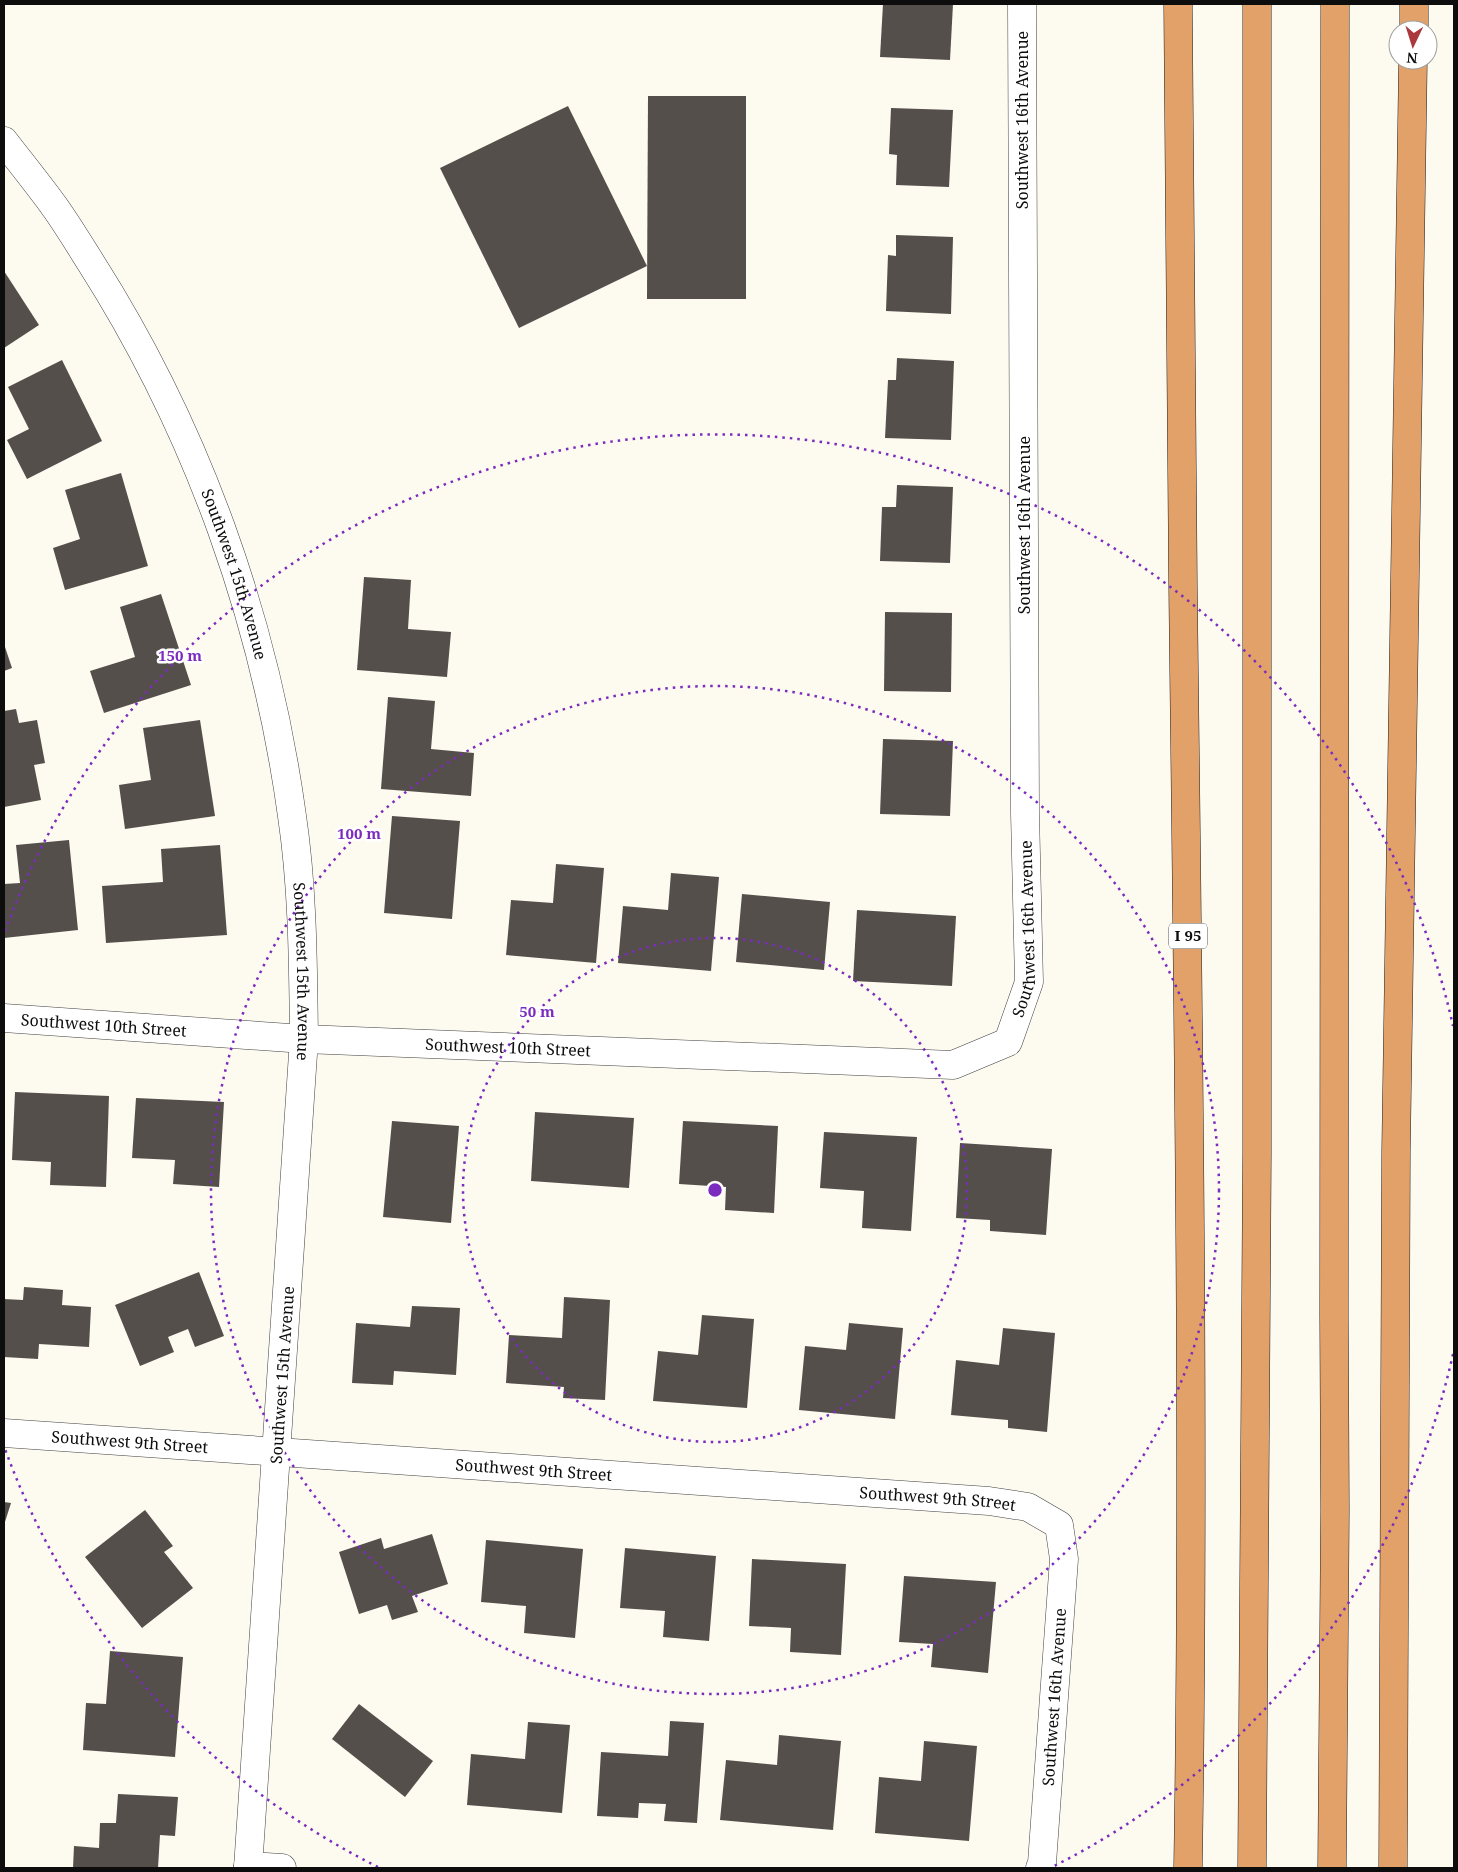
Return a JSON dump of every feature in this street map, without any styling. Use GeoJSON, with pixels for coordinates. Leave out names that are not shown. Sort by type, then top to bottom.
{"type":"FeatureCollection","features":[{"type":"Feature","properties":{"kind":"highway","name":"I 95"},"geometry":{"type":"LineString","coordinates":[[1178,4],[1192,1320],[1191,1679],[1188,1868]]}},
{"type":"Feature","properties":{"kind":"highway"},"geometry":{"type":"LineString","coordinates":[[1252,1868],[1258,1153],[1257,4]]}},
{"type":"Feature","properties":{"kind":"highway"},"geometry":{"type":"LineString","coordinates":[[1332,1868],[1335,1510],[1335,4]]}},
{"type":"Feature","properties":{"kind":"highway"},"geometry":{"type":"LineString","coordinates":[[1414,4],[1414,20]]}},
{"type":"Feature","properties":{"kind":"highway"},"geometry":{"type":"LineString","coordinates":[[1393,1868],[1396,1152],[1413,70]]}},
{"type":"Feature","properties":{"kind":"street","name":"Southwest 16th Avenue"},"geometry":{"type":"LineString","coordinates":[[1008,1042],[1029,982],[1025,813],[1022,4]]}},
{"type":"Feature","properties":{"kind":"street","name":"Southwest 15th Avenue"},"geometry":{"type":"LineString","coordinates":[[4,141],[55,208],[118,306],[173,409],[218,516],[254,628],[281,741],[293,818],[303,935],[304,1039],[248,1867]]}},
{"type":"Feature","properties":{"kind":"street","name":"Southwest 10th Street"},"geometry":{"type":"LineString","coordinates":[[4,1018],[304,1039],[953,1065],[1008,1042]]}},
{"type":"Feature","properties":{"kind":"street","name":"Southwest 9th Street"},"geometry":{"type":"LineString","coordinates":[[4,1433],[989,1501],[1028,1508],[1059,1525]]}},
{"type":"Feature","properties":{"kind":"street","name":"Southwest 16th Avenue"},"geometry":{"type":"LineString","coordinates":[[1040,1868],[1042,1863],[1064,1559],[1059,1525]]}},
{"type":"Feature","properties":{"kind":"street"},"geometry":{"type":"LineString","coordinates":[[248,1867],[282,1868]]}},
{"type":"Feature","properties":{"kind":"building"},"geometry":{"type":"Polygon","coordinates":[[[883,4],[953,4],[950,60],[880,57],[883,4]]]}},
{"type":"Feature","properties":{"kind":"building"},"geometry":{"type":"Polygon","coordinates":[[[648,96],[746,96],[746,299],[647,299],[648,96]]]}},
{"type":"Feature","properties":{"kind":"building"},"geometry":{"type":"Polygon","coordinates":[[[568,106],[647,266],[519,328],[440,168],[568,106]]]}},
{"type":"Feature","properties":{"kind":"building"},"geometry":{"type":"Polygon","coordinates":[[[891,108],[953,110],[949,187],[896,185],[897,155],[889,154],[891,108]]]}},
{"type":"Feature","properties":{"kind":"building"},"geometry":{"type":"Polygon","coordinates":[[[896,235],[953,237],[951,314],[886,311],[888,255],[896,256],[896,235]]]}},
{"type":"Feature","properties":{"kind":"building"},"geometry":{"type":"Polygon","coordinates":[[[4,271],[39,325],[4,348],[4,271]]]}},
{"type":"Feature","properties":{"kind":"building"},"geometry":{"type":"Polygon","coordinates":[[[897,358],[954,361],[951,440],[885,438],[888,380],[896,380],[897,358]]]}},
{"type":"Feature","properties":{"kind":"building"},"geometry":{"type":"Polygon","coordinates":[[[62,360],[102,441],[27,479],[7,440],[29,429],[8,387],[62,360]]]}},
{"type":"Feature","properties":{"kind":"building"},"geometry":{"type":"Polygon","coordinates":[[[121,473],[148,566],[65,590],[53,548],[80,539],[65,490],[121,473]]]}},
{"type":"Feature","properties":{"kind":"building"},"geometry":{"type":"Polygon","coordinates":[[[897,485],[953,487],[950,563],[880,561],[882,507],[896,507],[897,485]]]}},
{"type":"Feature","properties":{"kind":"building"},"geometry":{"type":"Polygon","coordinates":[[[364,577],[411,580],[408,629],[451,632],[447,677],[357,670],[364,577]]]}},
{"type":"Feature","properties":{"kind":"building"},"geometry":{"type":"Polygon","coordinates":[[[161,594],[191,685],[104,713],[90,671],[135,657],[120,607],[161,594]]]}},
{"type":"Feature","properties":{"kind":"building"},"geometry":{"type":"Polygon","coordinates":[[[885,612],[952,613],[951,692],[884,691],[885,612]]]}},
{"type":"Feature","properties":{"kind":"building"},"geometry":{"type":"Polygon","coordinates":[[[4,644],[12,668],[4,671],[4,644]]]}},
{"type":"Feature","properties":{"kind":"building"},"geometry":{"type":"Polygon","coordinates":[[[388,697],[435,701],[431,749],[474,753],[471,796],[381,789],[388,697]]]}},
{"type":"Feature","properties":{"kind":"building"},"geometry":{"type":"Polygon","coordinates":[[[16,709],[19,723],[37,720],[45,763],[34,765],[41,800],[4,807],[4,711],[16,709]]]}},
{"type":"Feature","properties":{"kind":"building"},"geometry":{"type":"Polygon","coordinates":[[[200,720],[215,816],[125,829],[119,785],[151,780],[143,728],[200,720]]]}},
{"type":"Feature","properties":{"kind":"building"},"geometry":{"type":"Polygon","coordinates":[[[883,739],[953,741],[950,816],[880,814],[883,739]]]}},
{"type":"Feature","properties":{"kind":"building"},"geometry":{"type":"Polygon","coordinates":[[[392,816],[460,821],[452,919],[384,913],[392,816]]]}},
{"type":"Feature","properties":{"kind":"building"},"geometry":{"type":"Polygon","coordinates":[[[69,840],[78,930],[4,938],[4,884],[20,883],[16,845],[69,840]]]}},
{"type":"Feature","properties":{"kind":"building"},"geometry":{"type":"Polygon","coordinates":[[[220,845],[227,935],[106,943],[102,886],[163,882],[161,849],[220,845]]]}},
{"type":"Feature","properties":{"kind":"building"},"geometry":{"type":"Polygon","coordinates":[[[556,864],[604,868],[596,963],[506,955],[511,900],[553,903],[556,864]]]}},
{"type":"Feature","properties":{"kind":"building"},"geometry":{"type":"Polygon","coordinates":[[[671,873],[719,877],[711,971],[618,963],[623,906],[668,910],[671,873]]]}},
{"type":"Feature","properties":{"kind":"building"},"geometry":{"type":"Polygon","coordinates":[[[742,894],[830,902],[824,970],[736,962],[742,894]]]}},
{"type":"Feature","properties":{"kind":"building"},"geometry":{"type":"Polygon","coordinates":[[[857,910],[956,916],[952,986],[853,981],[857,910]]]}},
{"type":"Feature","properties":{"kind":"building"},"geometry":{"type":"Polygon","coordinates":[[[15,1092],[109,1096],[106,1187],[50,1185],[51,1162],[12,1160],[15,1092]]]}},
{"type":"Feature","properties":{"kind":"building"},"geometry":{"type":"Polygon","coordinates":[[[136,1098],[224,1102],[219,1187],[173,1184],[175,1160],[132,1158],[136,1098]]]}},
{"type":"Feature","properties":{"kind":"building"},"geometry":{"type":"Polygon","coordinates":[[[535,1112],[634,1118],[629,1188],[531,1181],[535,1112]]]}},
{"type":"Feature","properties":{"kind":"building"},"geometry":{"type":"Polygon","coordinates":[[[392,1121],[459,1126],[451,1223],[383,1217],[392,1121]]]}},
{"type":"Feature","properties":{"kind":"building"},"geometry":{"type":"Polygon","coordinates":[[[683,1121],[778,1126],[774,1213],[725,1210],[726,1187],[679,1184],[683,1121]]]}},
{"type":"Feature","properties":{"kind":"building"},"geometry":{"type":"Polygon","coordinates":[[[824,1132],[917,1137],[911,1231],[862,1228],[864,1191],[820,1188],[824,1132]]]}},
{"type":"Feature","properties":{"kind":"building"},"geometry":{"type":"Polygon","coordinates":[[[960,1143],[1052,1149],[1046,1235],[990,1231],[990,1220],[956,1218],[960,1143]]]}},
{"type":"Feature","properties":{"kind":"building"},"geometry":{"type":"Polygon","coordinates":[[[199,1272],[224,1336],[195,1347],[188,1329],[168,1337],[174,1352],[140,1366],[115,1305],[199,1272]]]}},
{"type":"Feature","properties":{"kind":"building"},"geometry":{"type":"Polygon","coordinates":[[[24,1287],[63,1290],[62,1305],[91,1307],[89,1347],[39,1344],[38,1359],[4,1357],[4,1299],[23,1300],[24,1287]]]}},
{"type":"Feature","properties":{"kind":"building"},"geometry":{"type":"Polygon","coordinates":[[[564,1297],[610,1300],[605,1400],[563,1398],[564,1387],[506,1383],[509,1335],[562,1338],[564,1297]]]}},
{"type":"Feature","properties":{"kind":"building"},"geometry":{"type":"Polygon","coordinates":[[[412,1306],[460,1308],[456,1375],[394,1371],[393,1385],[352,1383],[356,1323],[410,1327],[412,1306]]]}},
{"type":"Feature","properties":{"kind":"building"},"geometry":{"type":"Polygon","coordinates":[[[702,1315],[754,1319],[747,1408],[653,1401],[658,1351],[698,1355],[702,1315]]]}},
{"type":"Feature","properties":{"kind":"building"},"geometry":{"type":"Polygon","coordinates":[[[849,1323],[903,1328],[895,1419],[799,1410],[805,1346],[846,1350],[849,1323]]]}},
{"type":"Feature","properties":{"kind":"building"},"geometry":{"type":"Polygon","coordinates":[[[1003,1328],[1055,1333],[1047,1432],[1008,1428],[1008,1420],[951,1415],[956,1360],[999,1365],[1003,1328]]]}},
{"type":"Feature","properties":{"kind":"building"},"geometry":{"type":"Polygon","coordinates":[[[4,1502],[11,1503],[4,1525],[4,1502]]]}},
{"type":"Feature","properties":{"kind":"building"},"geometry":{"type":"Polygon","coordinates":[[[145,1510],[173,1546],[164,1552],[193,1588],[142,1628],[85,1557],[145,1510]]]}},
{"type":"Feature","properties":{"kind":"building"},"geometry":{"type":"Polygon","coordinates":[[[432,1534],[448,1584],[412,1596],[418,1612],[392,1620],[387,1605],[359,1614],[339,1552],[381,1538],[384,1549],[432,1534]]]}},
{"type":"Feature","properties":{"kind":"building"},"geometry":{"type":"Polygon","coordinates":[[[486,1540],[583,1549],[575,1638],[524,1633],[526,1606],[481,1602],[486,1540]]]}},
{"type":"Feature","properties":{"kind":"building"},"geometry":{"type":"Polygon","coordinates":[[[625,1548],[716,1556],[709,1641],[663,1637],[665,1611],[620,1608],[625,1548]]]}},
{"type":"Feature","properties":{"kind":"building"},"geometry":{"type":"Polygon","coordinates":[[[752,1559],[846,1564],[841,1655],[790,1652],[791,1628],[749,1626],[752,1559]]]}},
{"type":"Feature","properties":{"kind":"building"},"geometry":{"type":"Polygon","coordinates":[[[904,1576],[996,1582],[988,1673],[931,1667],[933,1644],[899,1642],[904,1576]]]}},
{"type":"Feature","properties":{"kind":"building"},"geometry":{"type":"Polygon","coordinates":[[[110,1651],[183,1657],[175,1757],[83,1750],[86,1703],[106,1704],[110,1651]]]}},
{"type":"Feature","properties":{"kind":"building"},"geometry":{"type":"Polygon","coordinates":[[[359,1704],[433,1761],[405,1797],[332,1739],[359,1704]]]}},
{"type":"Feature","properties":{"kind":"building"},"geometry":{"type":"Polygon","coordinates":[[[670,1721],[704,1723],[697,1823],[664,1821],[666,1804],[639,1803],[638,1818],[597,1816],[601,1752],[668,1756],[670,1721]]]}},
{"type":"Feature","properties":{"kind":"building"},"geometry":{"type":"Polygon","coordinates":[[[528,1722],[570,1725],[562,1813],[467,1805],[471,1754],[525,1759],[528,1722]]]}},
{"type":"Feature","properties":{"kind":"building"},"geometry":{"type":"Polygon","coordinates":[[[779,1735],[841,1741],[833,1830],[720,1820],[726,1760],[777,1765],[779,1735]]]}},
{"type":"Feature","properties":{"kind":"building"},"geometry":{"type":"Polygon","coordinates":[[[924,1741],[977,1746],[969,1841],[875,1833],[879,1777],[921,1781],[924,1741]]]}},
{"type":"Feature","properties":{"kind":"building"},"geometry":{"type":"Polygon","coordinates":[[[118,1794],[178,1797],[175,1836],[160,1835],[158,1868],[73,1868],[74,1846],[99,1848],[100,1823],[116,1823],[118,1794]]]}}]}
